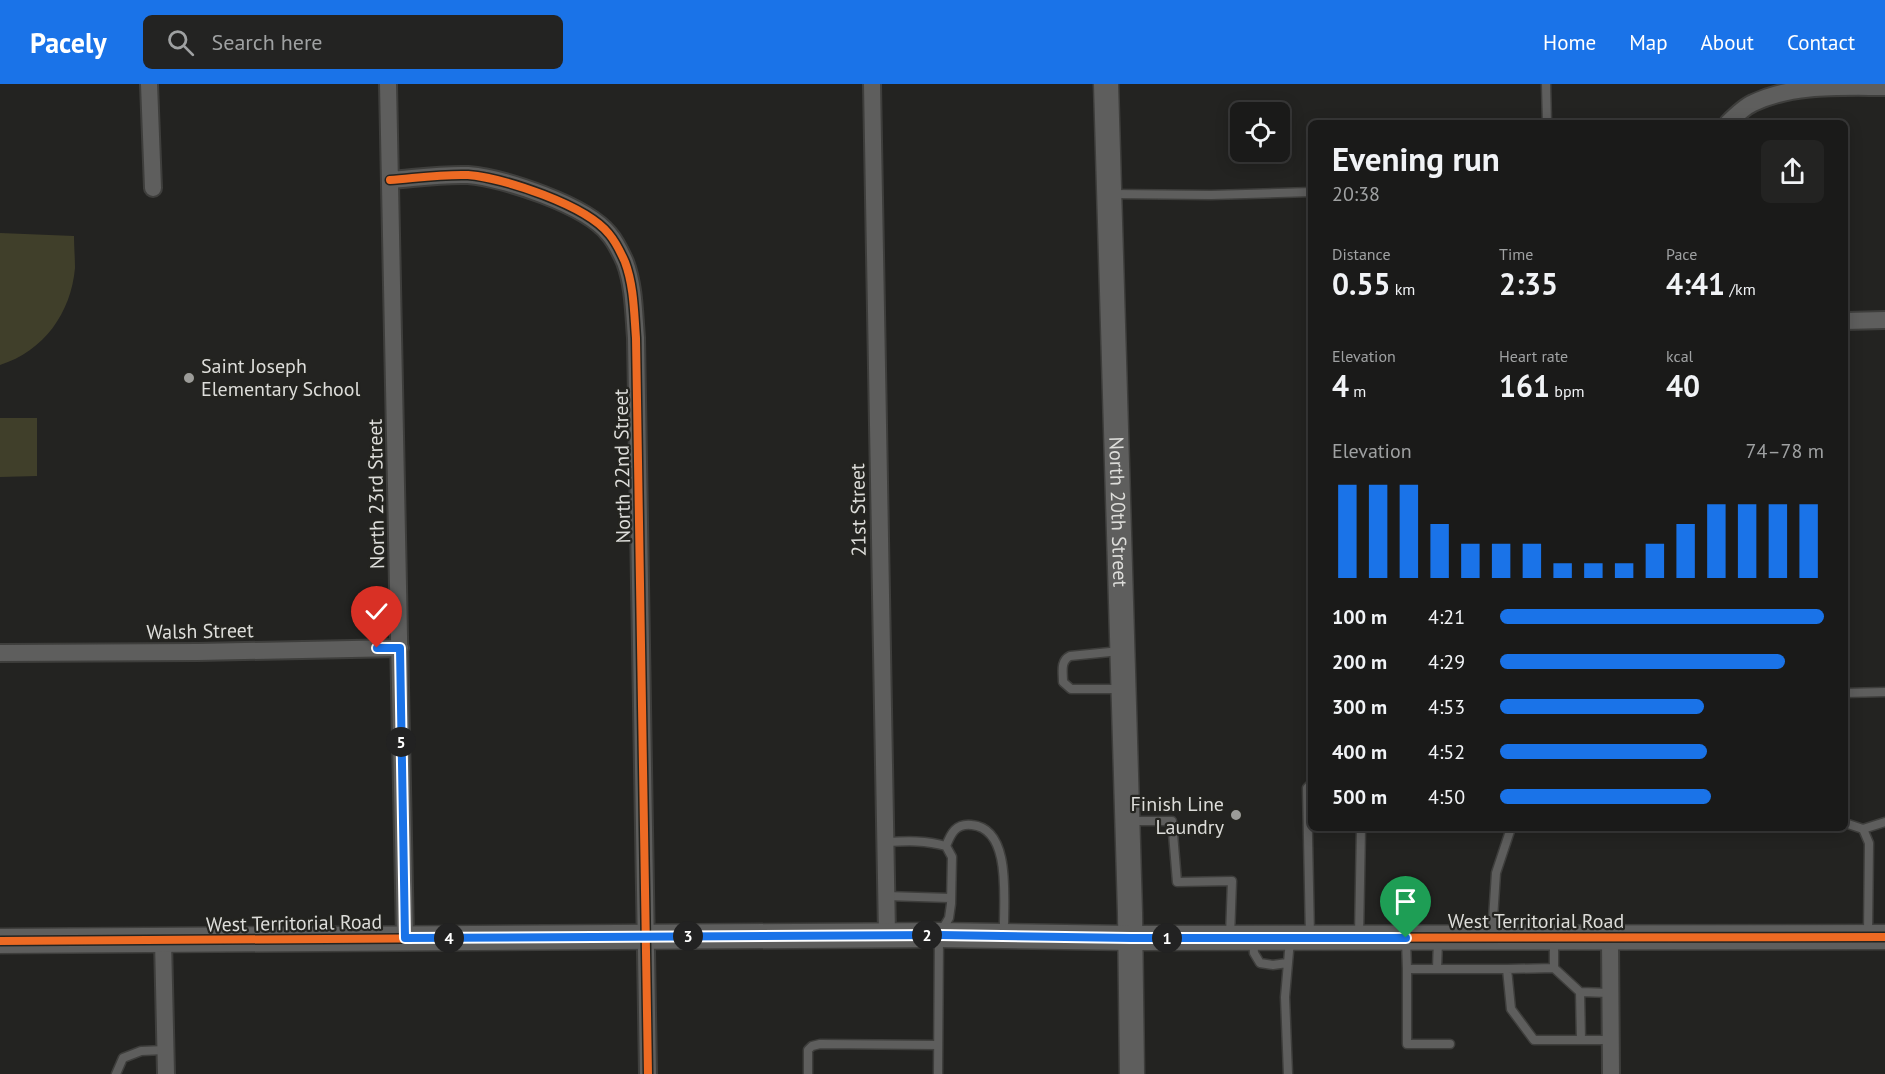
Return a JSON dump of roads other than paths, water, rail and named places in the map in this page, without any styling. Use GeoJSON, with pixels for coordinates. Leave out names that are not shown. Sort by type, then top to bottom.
{"type":"FeatureCollection","features":[{"type":"Feature","properties":{"kind":"street"},"geometry":{"type":"LineString","coordinates":[[149,84],[153,188]]}},
{"type":"Feature","properties":{"kind":"street","name":"North 23rd Street"},"geometry":{"type":"LineString","coordinates":[[388,84],[405,938]]}},
{"type":"Feature","properties":{"kind":"street","name":"21st Street"},"geometry":{"type":"LineString","coordinates":[[872,84],[887,935]]}},
{"type":"Feature","properties":{"kind":"street","name":"North 20th Street"},"geometry":{"type":"LineString","coordinates":[[1106,84],[1128,821],[1132,1074]]}},
{"type":"Feature","properties":{"kind":"street"},"geometry":{"type":"LineString","coordinates":[[1732,120],[1751,104],[1780,93],[1818,88],[1885,87]]}},
{"type":"Feature","properties":{"kind":"street","name":"North 22nd Street"},"geometry":{"type":"LineString","coordinates":[[390,180],[467,175],[495,179],[543,195],[570,206],[608,233],[624,261],[633,297],[636,338],[648,1074]]}},
{"type":"Feature","properties":{"kind":"street"},"geometry":{"type":"LineString","coordinates":[[1848,321],[1885,320]]}},
{"type":"Feature","properties":{"kind":"street","name":"Walsh Street"},"geometry":{"type":"LineString","coordinates":[[0,653],[400,648]]}},
{"type":"Feature","properties":{"kind":"street","name":"West Territorial Road"},"geometry":{"type":"LineString","coordinates":[[0,941],[887,935],[1131,938],[1877,937]]}},
{"type":"Feature","properties":{"kind":"street"},"geometry":{"type":"LineString","coordinates":[[1610,938],[1611,1074]]}},
{"type":"Feature","properties":{"kind":"street"},"geometry":{"type":"LineString","coordinates":[[163,940],[166,1074]]}},
{"type":"Feature","properties":{"kind":"lane"},"geometry":{"type":"LineString","coordinates":[[1546,84],[1547,120]]}},
{"type":"Feature","properties":{"kind":"lane"},"geometry":{"type":"LineString","coordinates":[[1109,194],[1211,195],[1308,192]]}},
{"type":"Feature","properties":{"kind":"lane"},"geometry":{"type":"LineString","coordinates":[[1123,651],[1070,656],[1063,662],[1063,682],[1071,689],[1124,689]]}},
{"type":"Feature","properties":{"kind":"lane"},"geometry":{"type":"LineString","coordinates":[[1848,693],[1885,692]]}},
{"type":"Feature","properties":{"kind":"lane"},"geometry":{"type":"LineString","coordinates":[[1288,1074],[1285,997],[1287,963],[1300,938],[1308,787]]}},
{"type":"Feature","properties":{"kind":"lane"},"geometry":{"type":"LineString","coordinates":[[1128,821],[1172,820],[1177,882],[1232,881],[1241,938],[1260,963],[1273,966],[1287,963]]}},
{"type":"Feature","properties":{"kind":"lane"},"geometry":{"type":"LineString","coordinates":[[1848,824],[1863,828],[1885,822]]}},
{"type":"Feature","properties":{"kind":"lane"},"geometry":{"type":"LineString","coordinates":[[946,846],[954,830],[964,824],[976,825],[997,841],[1002,858],[1004,935]]}},
{"type":"Feature","properties":{"kind":"lane"},"geometry":{"type":"LineString","coordinates":[[1863,828],[1869,843],[1877,937]]}},
{"type":"Feature","properties":{"kind":"lane"},"geometry":{"type":"LineString","coordinates":[[1359,938],[1361,831]]}},
{"type":"Feature","properties":{"kind":"lane"},"geometry":{"type":"LineString","coordinates":[[1491,938],[1496,873],[1510,831]]}},
{"type":"Feature","properties":{"kind":"lane"},"geometry":{"type":"LineString","coordinates":[[885,842],[917,840],[946,846],[952,857],[951,912],[939,935],[938,1074]]}},
{"type":"Feature","properties":{"kind":"lane"},"geometry":{"type":"LineString","coordinates":[[886,896],[950,898]]}},
{"type":"Feature","properties":{"kind":"lane"},"geometry":{"type":"LineString","coordinates":[[1406,938],[1407,1044],[1450,1044]]}},
{"type":"Feature","properties":{"kind":"lane"},"geometry":{"type":"LineString","coordinates":[[1437,969],[1438,938]]}},
{"type":"Feature","properties":{"kind":"lane"},"geometry":{"type":"LineString","coordinates":[[1554,938],[1554,968]]}},
{"type":"Feature","properties":{"kind":"lane"},"geometry":{"type":"LineString","coordinates":[[1407,969],[1554,968],[1580,992],[1610,993]]}},
{"type":"Feature","properties":{"kind":"lane"},"geometry":{"type":"LineString","coordinates":[[1507,969],[1511,1009],[1534,1040],[1610,1040]]}},
{"type":"Feature","properties":{"kind":"lane"},"geometry":{"type":"LineString","coordinates":[[1580,992],[1581,1040]]}},
{"type":"Feature","properties":{"kind":"lane"},"geometry":{"type":"LineString","coordinates":[[807,1074],[808,1050],[820,1044],[938,1045]]}},
{"type":"Feature","properties":{"kind":"lane"},"geometry":{"type":"LineString","coordinates":[[116,1074],[123,1058],[141,1051],[165,1050]]}},
{"type":"Feature","properties":{"kind":"place","name":"Saint Joseph Elementary School"},"geometry":{"type":"Point","coordinates":[189,378]}},
{"type":"Feature","properties":{"kind":"place","name":"Finish Line Laundry"},"geometry":{"type":"Point","coordinates":[1236,815]}}]}
